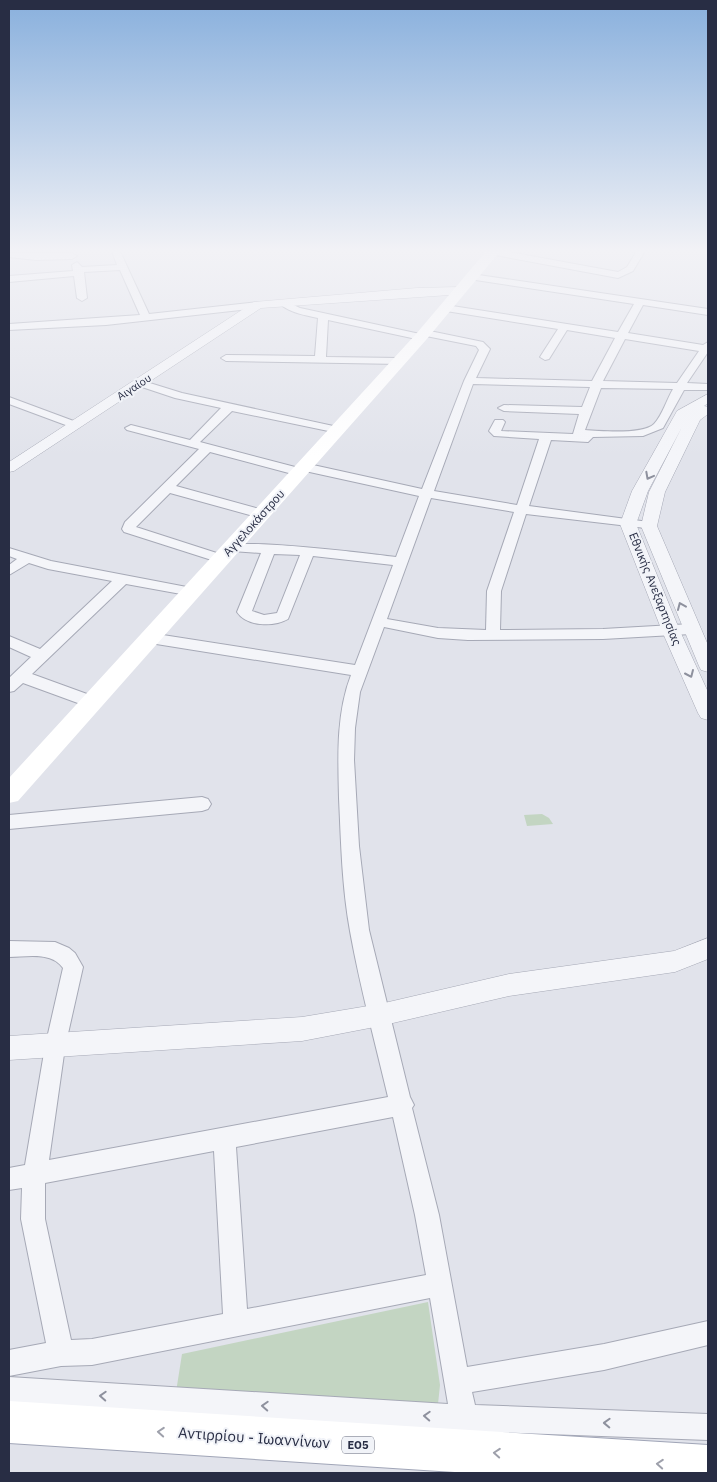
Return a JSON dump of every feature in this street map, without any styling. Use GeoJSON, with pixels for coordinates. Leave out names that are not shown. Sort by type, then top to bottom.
{"type":"FeatureCollection","features":[{"type":"Feature","properties":{"kind":"main road","name":"Αγγελοκάστρου"},"geometry":{"type":"LineString","coordinates":[[9,794],[437,318]]}},
{"type":"Feature","properties":{"kind":"main road","name":"Αντιρρίου - Ιωαννίνων"},"geometry":{"type":"LineString","coordinates":[[9,1422],[708,1467]]}},
{"type":"Feature","properties":{"kind":"street"},"geometry":{"type":"LineString","coordinates":[[9,327],[144,318]]}},
{"type":"Feature","properties":{"kind":"street","name":"Αιγαίου"},"geometry":{"type":"LineString","coordinates":[[9,468],[238,318]]}},
{"type":"Feature","properties":{"kind":"street"},"geometry":{"type":"LineString","coordinates":[[320,360],[323,318]]}},
{"type":"Feature","properties":{"kind":"street"},"geometry":{"type":"LineString","coordinates":[[339,318],[484,346],[400,562],[380,622],[351,698],[346,742],[349,838],[359,930],[402,1105],[441,1284],[464,1418]]}},
{"type":"Feature","properties":{"kind":"street"},"geometry":{"type":"LineString","coordinates":[[506,318],[564,328],[621,336],[708,348],[680,386],[659,426],[650,430],[578,434],[597,384],[621,336],[631,318]]}},
{"type":"Feature","properties":{"kind":"street"},"geometry":{"type":"LineString","coordinates":[[545,357],[564,328]]}},
{"type":"Feature","properties":{"kind":"street"},"geometry":{"type":"LineString","coordinates":[[226,358],[400,361]]}},
{"type":"Feature","properties":{"kind":"street"},"geometry":{"type":"LineString","coordinates":[[470,381],[708,387]]}},
{"type":"Feature","properties":{"kind":"street"},"geometry":{"type":"LineString","coordinates":[[140,383],[179,396],[338,430]]}},
{"type":"Feature","properties":{"kind":"street","name":"Εθνικής Ανεξαρτησίας"},"geometry":{"type":"LineString","coordinates":[[708,398],[684,411],[657,492],[649,526],[708,666]]}},
{"type":"Feature","properties":{"kind":"street"},"geometry":{"type":"LineString","coordinates":[[9,400],[75,425]]}},
{"type":"Feature","properties":{"kind":"street"},"geometry":{"type":"LineString","coordinates":[[191,445],[229,406]]}},
{"type":"Feature","properties":{"kind":"street"},"geometry":{"type":"LineString","coordinates":[[504,408],[587,411]]}},
{"type":"Feature","properties":{"kind":"street","name":"Εθνικής Ανεξαρτησίας"},"geometry":{"type":"LineString","coordinates":[[708,408],[694,418],[640,491],[628,524],[671,631],[708,713]]}},
{"type":"Feature","properties":{"kind":"street"},"geometry":{"type":"LineString","coordinates":[[499,422],[495,431],[498,434],[675,442]]}},
{"type":"Feature","properties":{"kind":"street"},"geometry":{"type":"LineString","coordinates":[[131,428],[206,449],[460,501],[649,526]]}},
{"type":"Feature","properties":{"kind":"street"},"geometry":{"type":"LineString","coordinates":[[493,635],[494,590],[546,436]]}},
{"type":"Feature","properties":{"kind":"street"},"geometry":{"type":"LineString","coordinates":[[206,449],[130,524],[129,529],[227,553],[269,549],[400,562]]}},
{"type":"Feature","properties":{"kind":"street"},"geometry":{"type":"LineString","coordinates":[[167,488],[262,514]]}},
{"type":"Feature","properties":{"kind":"street"},"geometry":{"type":"LineString","coordinates":[[269,549],[244,612],[250,616],[275,620],[283,616],[308,552]]}},
{"type":"Feature","properties":{"kind":"street"},"geometry":{"type":"LineString","coordinates":[[9,552],[26,559],[192,592]]}},
{"type":"Feature","properties":{"kind":"street"},"geometry":{"type":"LineString","coordinates":[[9,571],[26,559]]}},
{"type":"Feature","properties":{"kind":"street"},"geometry":{"type":"LineString","coordinates":[[9,687],[123,579]]}},
{"type":"Feature","properties":{"kind":"street"},"geometry":{"type":"LineString","coordinates":[[380,622],[450,634],[493,635],[691,629]]}},
{"type":"Feature","properties":{"kind":"street"},"geometry":{"type":"LineString","coordinates":[[150,638],[361,671]]}},
{"type":"Feature","properties":{"kind":"street"},"geometry":{"type":"LineString","coordinates":[[10,643],[42,656]]}},
{"type":"Feature","properties":{"kind":"street"},"geometry":{"type":"LineString","coordinates":[[21,676],[92,702]]}},
{"type":"Feature","properties":{"kind":"street"},"geometry":{"type":"LineString","coordinates":[[9,822],[202,804]]}},
{"type":"Feature","properties":{"kind":"street"},"geometry":{"type":"LineString","coordinates":[[9,1048],[55,1047],[302,1029],[380,1015],[509,985],[675,961],[708,948]]}},
{"type":"Feature","properties":{"kind":"street"},"geometry":{"type":"LineString","coordinates":[[9,949],[56,950],[66,954],[73,967],[55,1047],[32,1195],[32,1219],[62,1353]]}},
{"type":"Feature","properties":{"kind":"street"},"geometry":{"type":"LineString","coordinates":[[9,1179],[402,1105]]}},
{"type":"Feature","properties":{"kind":"street"},"geometry":{"type":"LineString","coordinates":[[224,1138],[236,1323]]}},
{"type":"Feature","properties":{"kind":"street"},"geometry":{"type":"LineString","coordinates":[[9,1363],[62,1353],[92,1352],[441,1284]]}},
{"type":"Feature","properties":{"kind":"street"},"geometry":{"type":"LineString","coordinates":[[458,1381],[604,1357],[708,1333]]}},
{"type":"Feature","properties":{"kind":"street"},"geometry":{"type":"LineString","coordinates":[[9,1390],[464,1418],[708,1427]]}},
{"type":"Feature","properties":{"kind":"green space"},"geometry":{"type":"Polygon","coordinates":[[[542,814],[549,818],[553,824],[527,826],[524,815],[542,814]]]}},
{"type":"Feature","properties":{"kind":"green space"},"geometry":{"type":"Polygon","coordinates":[[[428,1302],[440,1385],[438,1404],[176,1392],[182,1354],[428,1302]]]}}]}
